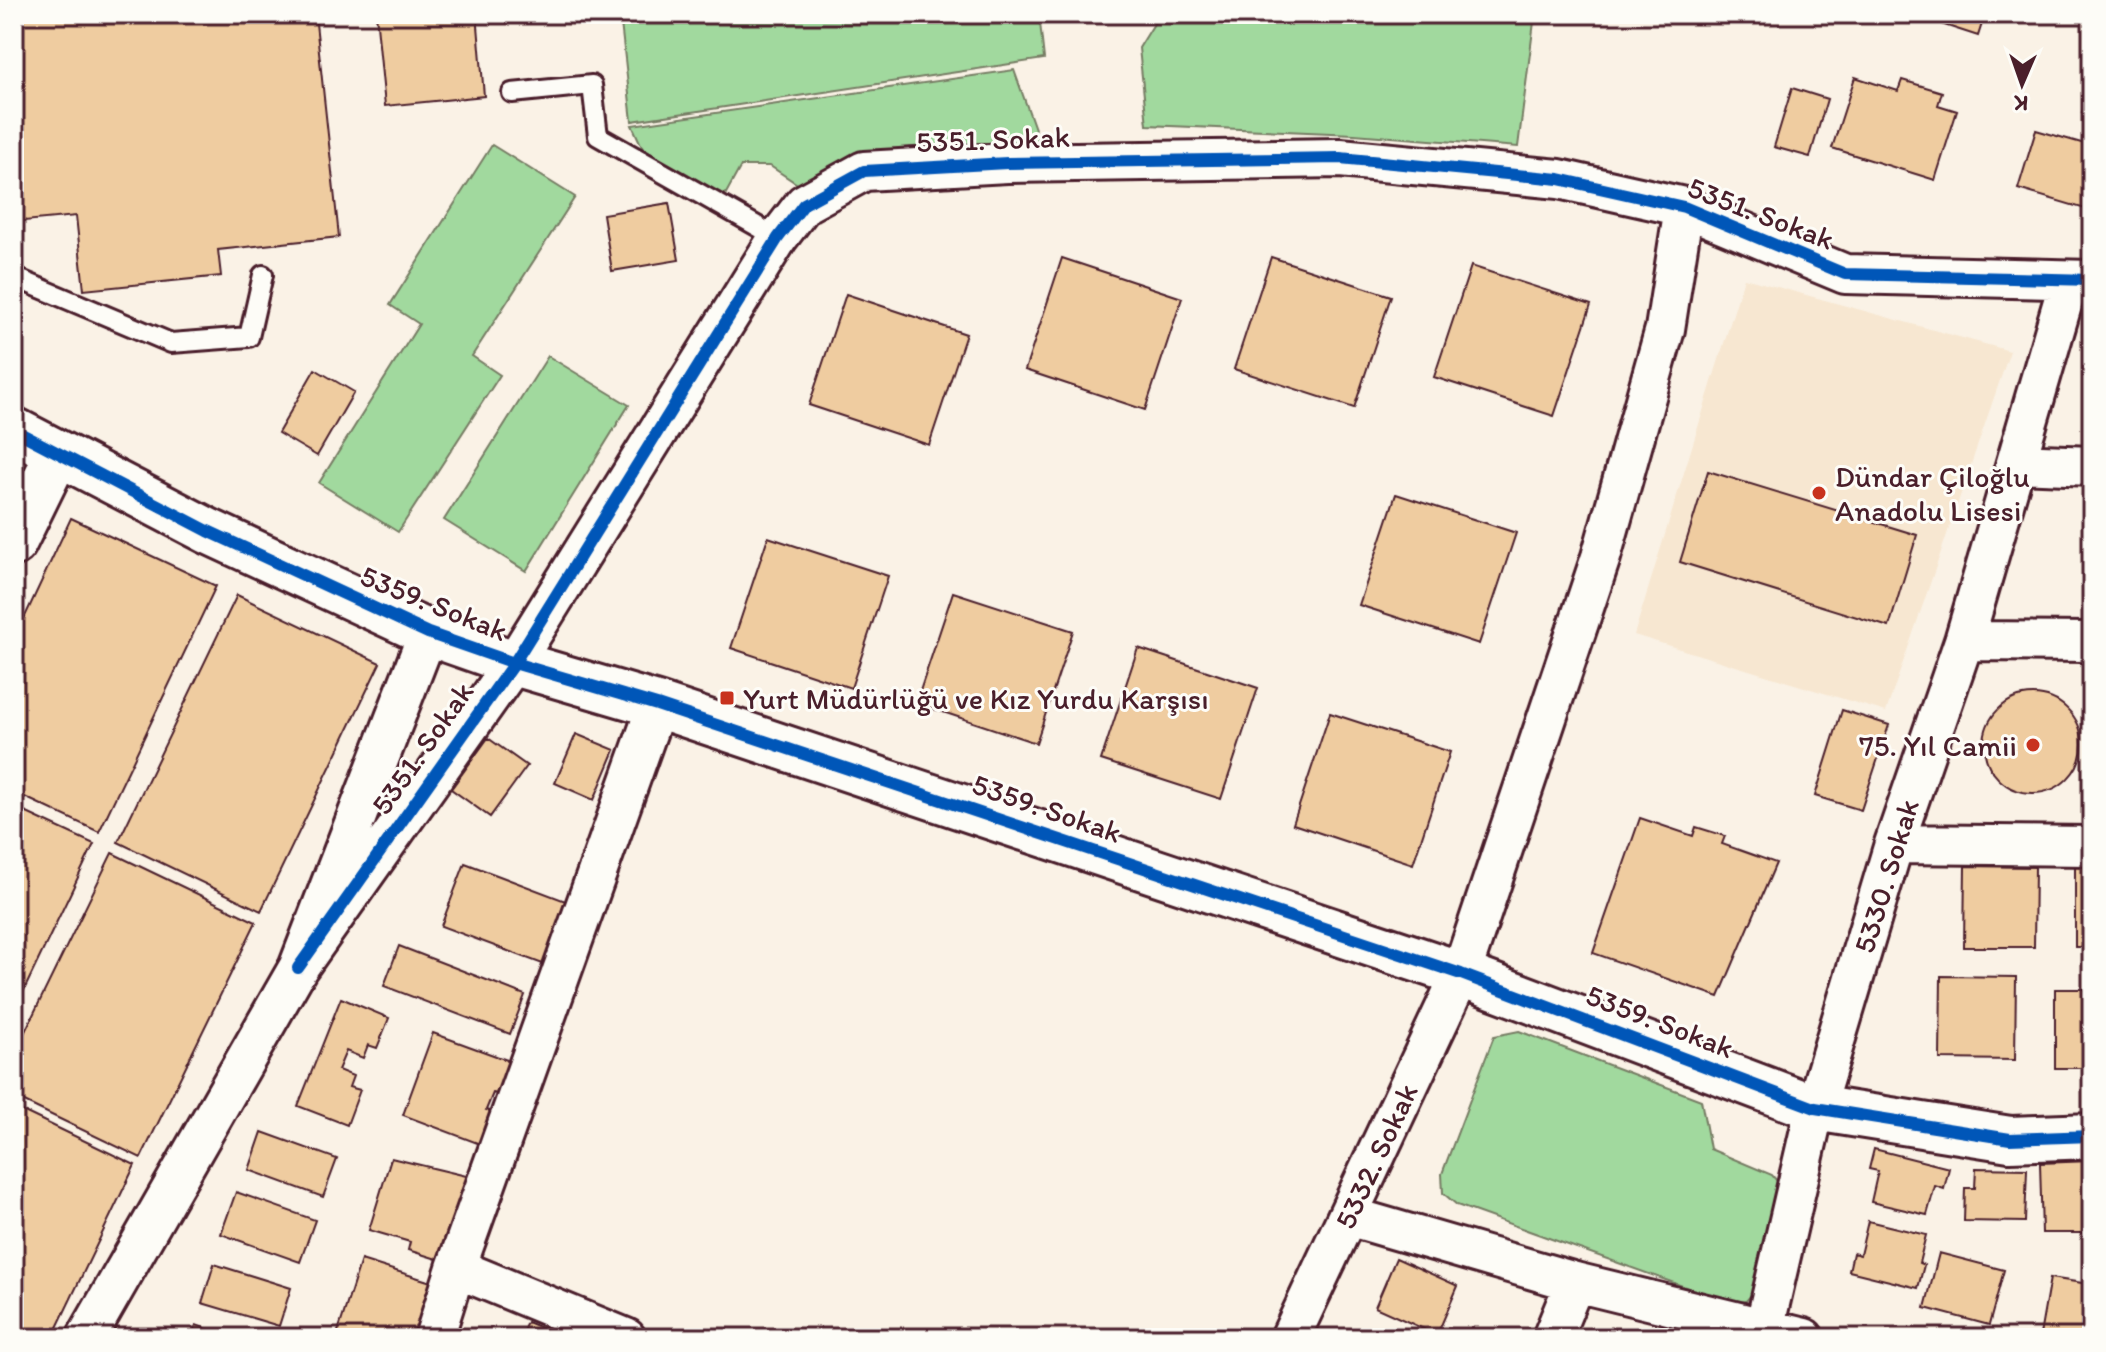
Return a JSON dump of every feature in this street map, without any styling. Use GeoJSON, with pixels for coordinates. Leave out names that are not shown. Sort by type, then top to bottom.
{"type":"FeatureCollection","features":[{"type":"Feature","properties":{"kind":"street","name":"5351. Sokak"},"geometry":{"type":"LineString","coordinates":[[298,968],[514,663],[778,238],[804,204],[864,171],[1007,163],[1340,158],[1559,179],[1684,207],[1845,274],[2080,281]]}},
{"type":"Feature","properties":{"kind":"street","name":"5332. Sokak"},"geometry":{"type":"LineString","coordinates":[[1290,1338],[1461,974],[1601,557],[1665,329],[1684,207]]}},
{"type":"Feature","properties":{"kind":"street","name":"5330. Sokak"},"geometry":{"type":"LineString","coordinates":[[1764,1333],[1815,1108],[1894,844],[1964,641],[2017,463],[2080,281]]}},
{"type":"Feature","properties":{"kind":"street","name":"5359. Sokak"},"geometry":{"type":"LineString","coordinates":[[14,430],[208,531],[428,633],[514,663],[657,705],[1461,974],[1815,1108],[2010,1139],[2092,1136]]}},
{"type":"Feature","properties":{"kind":"street"},"geometry":{"type":"LineString","coordinates":[[14,543],[58,453]]}},
{"type":"Feature","properties":{"kind":"street"},"geometry":{"type":"LineString","coordinates":[[2017,463],[2092,466]]}},
{"type":"Feature","properties":{"kind":"street"},"geometry":{"type":"LineString","coordinates":[[86,1338],[298,968],[428,633]]}},
{"type":"Feature","properties":{"kind":"street"},"geometry":{"type":"LineString","coordinates":[[1964,641],[2092,642]]}},
{"type":"Feature","properties":{"kind":"street"},"geometry":{"type":"LineString","coordinates":[[434,1338],[456,1268],[657,705]]}},
{"type":"Feature","properties":{"kind":"street"},"geometry":{"type":"LineString","coordinates":[[1894,844],[2092,846]]}},
{"type":"Feature","properties":{"kind":"street"},"geometry":{"type":"LineString","coordinates":[[1348,1216],[1764,1333],[1804,1338]]}},
{"type":"Feature","properties":{"kind":"street"},"geometry":{"type":"LineString","coordinates":[[456,1268],[626,1338]]}},
{"type":"Feature","properties":{"kind":"street"},"geometry":{"type":"LineString","coordinates":[[1552,1338],[1575,1282]]}},
{"type":"Feature","properties":{"kind":"lane"},"geometry":{"type":"LineString","coordinates":[[512,93],[592,85],[598,136],[778,238]]}},
{"type":"Feature","properties":{"kind":"lane"},"geometry":{"type":"LineString","coordinates":[[14,277],[171,343],[249,337],[263,275]]}},
{"type":"Feature","properties":{"kind":"shaded area","name":"Dündar Çiloğlu Anadolu Lisesi"},"geometry":{"type":"Polygon","coordinates":[[[1744,278],[2010,351],[1886,712],[1634,635],[1744,278]]]}},
{"type":"Feature","properties":{"kind":"green space"},"geometry":{"type":"Polygon","coordinates":[[[620,14],[1039,14],[1044,59],[632,121],[620,14]]]}},
{"type":"Feature","properties":{"kind":"green space"},"geometry":{"type":"Polygon","coordinates":[[[1160,14],[1535,14],[1518,147],[1354,134],[1147,125],[1139,48],[1160,14]]]}},
{"type":"Feature","properties":{"kind":"green space"},"geometry":{"type":"Polygon","coordinates":[[[1014,70],[1040,143],[970,143],[899,148],[842,168],[805,189],[770,166],[741,166],[723,199],[648,160],[632,125],[1014,70]]]}},
{"type":"Feature","properties":{"kind":"green space"},"geometry":{"type":"Polygon","coordinates":[[[492,145],[575,197],[472,356],[500,375],[398,532],[319,483],[419,324],[390,305],[492,145]]]}},
{"type":"Feature","properties":{"kind":"green space"},"geometry":{"type":"Polygon","coordinates":[[[548,356],[629,405],[526,571],[444,520],[548,356]]]}},
{"type":"Feature","properties":{"kind":"green space"},"geometry":{"type":"Polygon","coordinates":[[[1519,1031],[1701,1100],[1710,1149],[1772,1175],[1788,1194],[1759,1286],[1746,1301],[1727,1302],[1457,1205],[1443,1193],[1442,1174],[1494,1036],[1519,1031]]]}},
{"type":"Feature","properties":{"kind":"building"},"geometry":{"type":"Polygon","coordinates":[[[14,14],[315,14],[339,237],[218,250],[221,276],[84,290],[76,216],[14,222],[14,14]]]}},
{"type":"Feature","properties":{"kind":"building"},"geometry":{"type":"Polygon","coordinates":[[[376,14],[477,14],[484,96],[385,106],[376,14]]]}},
{"type":"Feature","properties":{"kind":"building"},"geometry":{"type":"Polygon","coordinates":[[[1931,14],[1985,14],[1978,36],[1929,20],[1931,14]]]}},
{"type":"Feature","properties":{"kind":"building"},"geometry":{"type":"Polygon","coordinates":[[[1855,77],[1898,91],[1902,80],[1942,92],[1938,105],[1957,111],[1935,180],[1832,148],[1855,77]]]}},
{"type":"Feature","properties":{"kind":"building"},"geometry":{"type":"Polygon","coordinates":[[[2092,80],[2092,116],[2082,113],[2092,80]]]}},
{"type":"Feature","properties":{"kind":"building"},"geometry":{"type":"Polygon","coordinates":[[[1792,88],[1827,99],[1810,157],[1774,147],[1792,88]]]}},
{"type":"Feature","properties":{"kind":"building"},"geometry":{"type":"Polygon","coordinates":[[[2036,130],[2092,146],[2092,211],[2018,189],[2036,130]]]}},
{"type":"Feature","properties":{"kind":"building"},"geometry":{"type":"Polygon","coordinates":[[[669,203],[679,260],[612,271],[603,214],[669,203]]]}},
{"type":"Feature","properties":{"kind":"building"},"geometry":{"type":"Polygon","coordinates":[[[1271,257],[1391,296],[1354,408],[1234,369],[1271,257]]]}},
{"type":"Feature","properties":{"kind":"building"},"geometry":{"type":"Polygon","coordinates":[[[1062,258],[1182,298],[1145,410],[1025,370],[1062,258]]]}},
{"type":"Feature","properties":{"kind":"building"},"geometry":{"type":"Polygon","coordinates":[[[1471,266],[1591,305],[1554,416],[1434,377],[1471,266]]]}},
{"type":"Feature","properties":{"kind":"building"},"geometry":{"type":"Polygon","coordinates":[[[846,294],[966,334],[929,445],[809,405],[846,294]]]}},
{"type":"Feature","properties":{"kind":"building"},"geometry":{"type":"Polygon","coordinates":[[[315,369],[354,392],[317,456],[278,433],[315,369]]]}},
{"type":"Feature","properties":{"kind":"building"},"geometry":{"type":"Polygon","coordinates":[[[1708,471],[1917,535],[1889,627],[1680,562],[1708,471]]]}},
{"type":"Feature","properties":{"kind":"building"},"geometry":{"type":"Polygon","coordinates":[[[1396,494],[1516,533],[1479,644],[1359,605],[1396,494]]]}},
{"type":"Feature","properties":{"kind":"building"},"geometry":{"type":"Polygon","coordinates":[[[71,518],[216,586],[99,832],[14,792],[14,640],[71,518]]]}},
{"type":"Feature","properties":{"kind":"building"},"geometry":{"type":"Polygon","coordinates":[[[768,537],[888,576],[851,688],[731,648],[768,537]]]}},
{"type":"Feature","properties":{"kind":"building"},"geometry":{"type":"Polygon","coordinates":[[[953,592],[1073,631],[1036,743],[916,703],[953,592]]]}},
{"type":"Feature","properties":{"kind":"building"},"geometry":{"type":"Polygon","coordinates":[[[237,595],[380,663],[261,911],[118,842],[237,595]]]}},
{"type":"Feature","properties":{"kind":"building"},"geometry":{"type":"Polygon","coordinates":[[[1138,648],[1258,688],[1221,799],[1101,760],[1138,648]]]}},
{"type":"Feature","properties":{"kind":"building","name":"75. Yıl Camii"},"geometry":{"type":"Polygon","coordinates":[[[2033,695],[2052,699],[2068,709],[2078,725],[2082,744],[2078,763],[2068,779],[2052,789],[2033,793],[2014,789],[1998,779],[1988,763],[1984,744],[1988,725],[1998,709],[2014,699],[2033,695]]]}},
{"type":"Feature","properties":{"kind":"building"},"geometry":{"type":"Polygon","coordinates":[[[1842,710],[1889,725],[1861,810],[1815,796],[1842,710]]]}},
{"type":"Feature","properties":{"kind":"building"},"geometry":{"type":"Polygon","coordinates":[[[1330,713],[1450,752],[1413,864],[1293,824],[1330,713]]]}},
{"type":"Feature","properties":{"kind":"building"},"geometry":{"type":"Polygon","coordinates":[[[576,734],[615,750],[594,800],[555,783],[576,734]]]}},
{"type":"Feature","properties":{"kind":"building"},"geometry":{"type":"Polygon","coordinates":[[[488,738],[527,766],[490,817],[451,789],[488,738]]]}},
{"type":"Feature","properties":{"kind":"building"},"geometry":{"type":"Polygon","coordinates":[[[14,807],[94,844],[14,1011],[14,807]]]}},
{"type":"Feature","properties":{"kind":"building"},"geometry":{"type":"Polygon","coordinates":[[[1640,818],[1693,836],[1696,827],[1725,836],[1722,844],[1776,863],[1719,997],[1593,953],[1640,818]]]}},
{"type":"Feature","properties":{"kind":"building"},"geometry":{"type":"Polygon","coordinates":[[[112,853],[256,922],[141,1158],[14,1097],[14,1054],[112,853]]]}},
{"type":"Feature","properties":{"kind":"building"},"geometry":{"type":"Polygon","coordinates":[[[465,863],[571,903],[548,966],[441,926],[465,863]]]}},
{"type":"Feature","properties":{"kind":"building"},"geometry":{"type":"Polygon","coordinates":[[[1965,866],[2035,867],[2034,947],[1964,947],[1965,866]]]}},
{"type":"Feature","properties":{"kind":"building"},"geometry":{"type":"Polygon","coordinates":[[[2075,866],[2092,866],[2092,947],[2075,947],[2075,866]]]}},
{"type":"Feature","properties":{"kind":"building"},"geometry":{"type":"Polygon","coordinates":[[[399,946],[525,995],[510,1034],[384,986],[399,946]]]}},
{"type":"Feature","properties":{"kind":"building"},"geometry":{"type":"Polygon","coordinates":[[[1941,976],[2016,977],[2015,1060],[1940,1059],[1941,976]]]}},
{"type":"Feature","properties":{"kind":"building"},"geometry":{"type":"Polygon","coordinates":[[[2055,989],[2092,989],[2092,1068],[2055,1068],[2055,989]]]}},
{"type":"Feature","properties":{"kind":"building"},"geometry":{"type":"Polygon","coordinates":[[[341,998],[389,1018],[377,1048],[368,1045],[363,1058],[346,1051],[338,1070],[353,1076],[349,1087],[360,1090],[347,1125],[298,1106],[341,998]]]}},
{"type":"Feature","properties":{"kind":"building"},"geometry":{"type":"Polygon","coordinates":[[[433,1033],[518,1064],[507,1097],[493,1093],[486,1110],[500,1115],[488,1147],[403,1115],[433,1033]]]}},
{"type":"Feature","properties":{"kind":"building"},"geometry":{"type":"Polygon","coordinates":[[[14,1107],[135,1165],[52,1338],[14,1338],[14,1107]]]}},
{"type":"Feature","properties":{"kind":"building"},"geometry":{"type":"Polygon","coordinates":[[[262,1132],[337,1159],[323,1197],[249,1170],[262,1132]]]}},
{"type":"Feature","properties":{"kind":"building"},"geometry":{"type":"Polygon","coordinates":[[[1874,1149],[1949,1168],[1944,1189],[1935,1186],[1927,1215],[1871,1202],[1878,1171],[1869,1169],[1874,1149]]]}},
{"type":"Feature","properties":{"kind":"building"},"geometry":{"type":"Polygon","coordinates":[[[391,1158],[479,1179],[471,1204],[459,1201],[448,1238],[453,1264],[408,1250],[410,1242],[369,1230],[391,1158]]]}},
{"type":"Feature","properties":{"kind":"building"},"geometry":{"type":"Polygon","coordinates":[[[2092,1161],[2092,1233],[2042,1233],[2040,1163],[2092,1161]]]}},
{"type":"Feature","properties":{"kind":"building"},"geometry":{"type":"Polygon","coordinates":[[[1976,1168],[2027,1169],[2025,1222],[1964,1221],[1965,1188],[1975,1188],[1976,1168]]]}},
{"type":"Feature","properties":{"kind":"building"},"geometry":{"type":"Polygon","coordinates":[[[236,1192],[315,1220],[300,1262],[221,1234],[236,1192]]]}},
{"type":"Feature","properties":{"kind":"building"},"geometry":{"type":"Polygon","coordinates":[[[1868,1221],[1926,1235],[1919,1263],[1924,1265],[1918,1288],[1849,1271],[1853,1253],[1860,1255],[1868,1221]]]}},
{"type":"Feature","properties":{"kind":"building"},"geometry":{"type":"Polygon","coordinates":[[[1939,1253],[2004,1270],[1989,1325],[1925,1308],[1939,1253]]]}},
{"type":"Feature","properties":{"kind":"building"},"geometry":{"type":"Polygon","coordinates":[[[1396,1258],[1458,1286],[1437,1335],[1375,1307],[1396,1258]]]}},
{"type":"Feature","properties":{"kind":"building"},"geometry":{"type":"Polygon","coordinates":[[[361,1260],[444,1286],[427,1338],[336,1338],[361,1260]]]}},
{"type":"Feature","properties":{"kind":"building"},"geometry":{"type":"Polygon","coordinates":[[[214,1264],[291,1288],[279,1326],[202,1303],[214,1264]]]}},
{"type":"Feature","properties":{"kind":"building"},"geometry":{"type":"Polygon","coordinates":[[[2091,1273],[2092,1338],[2040,1335],[2050,1278],[2089,1284],[2091,1273]]]}},
{"type":"Feature","properties":{"kind":"building"},"geometry":{"type":"Polygon","coordinates":[[[527,1322],[565,1338],[520,1338],[527,1322]]]}},
{"type":"Feature","properties":{"kind":"building"},"geometry":{"type":"Polygon","coordinates":[[[196,1325],[216,1332],[214,1338],[192,1338],[196,1325]]]}},
{"type":"Feature","properties":{"kind":"cycle path"},"geometry":{"type":"LineString","coordinates":[[298,968],[514,663],[778,238],[804,204],[864,171],[1007,163],[1340,158],[1559,179],[1684,207],[1845,274],[2092,280]]}},
{"type":"Feature","properties":{"kind":"cycle path"},"geometry":{"type":"LineString","coordinates":[[14,430],[208,531],[428,633],[514,663],[657,705],[1461,974],[1815,1108],[2010,1139],[2092,1136]]}},
{"type":"Feature","properties":{"kind":"place","name":"Dündar Çiloğlu Anadolu Lisesi"},"geometry":{"type":"Point","coordinates":[1819,493]}},
{"type":"Feature","properties":{"kind":"place","name":"Yurt Müdürlüğü ve Kız Yurdu Karşısı"},"geometry":{"type":"Point","coordinates":[727,698]}},
{"type":"Feature","properties":{"kind":"place","name":"75. Yıl Camii"},"geometry":{"type":"Point","coordinates":[2033,745]}}]}
